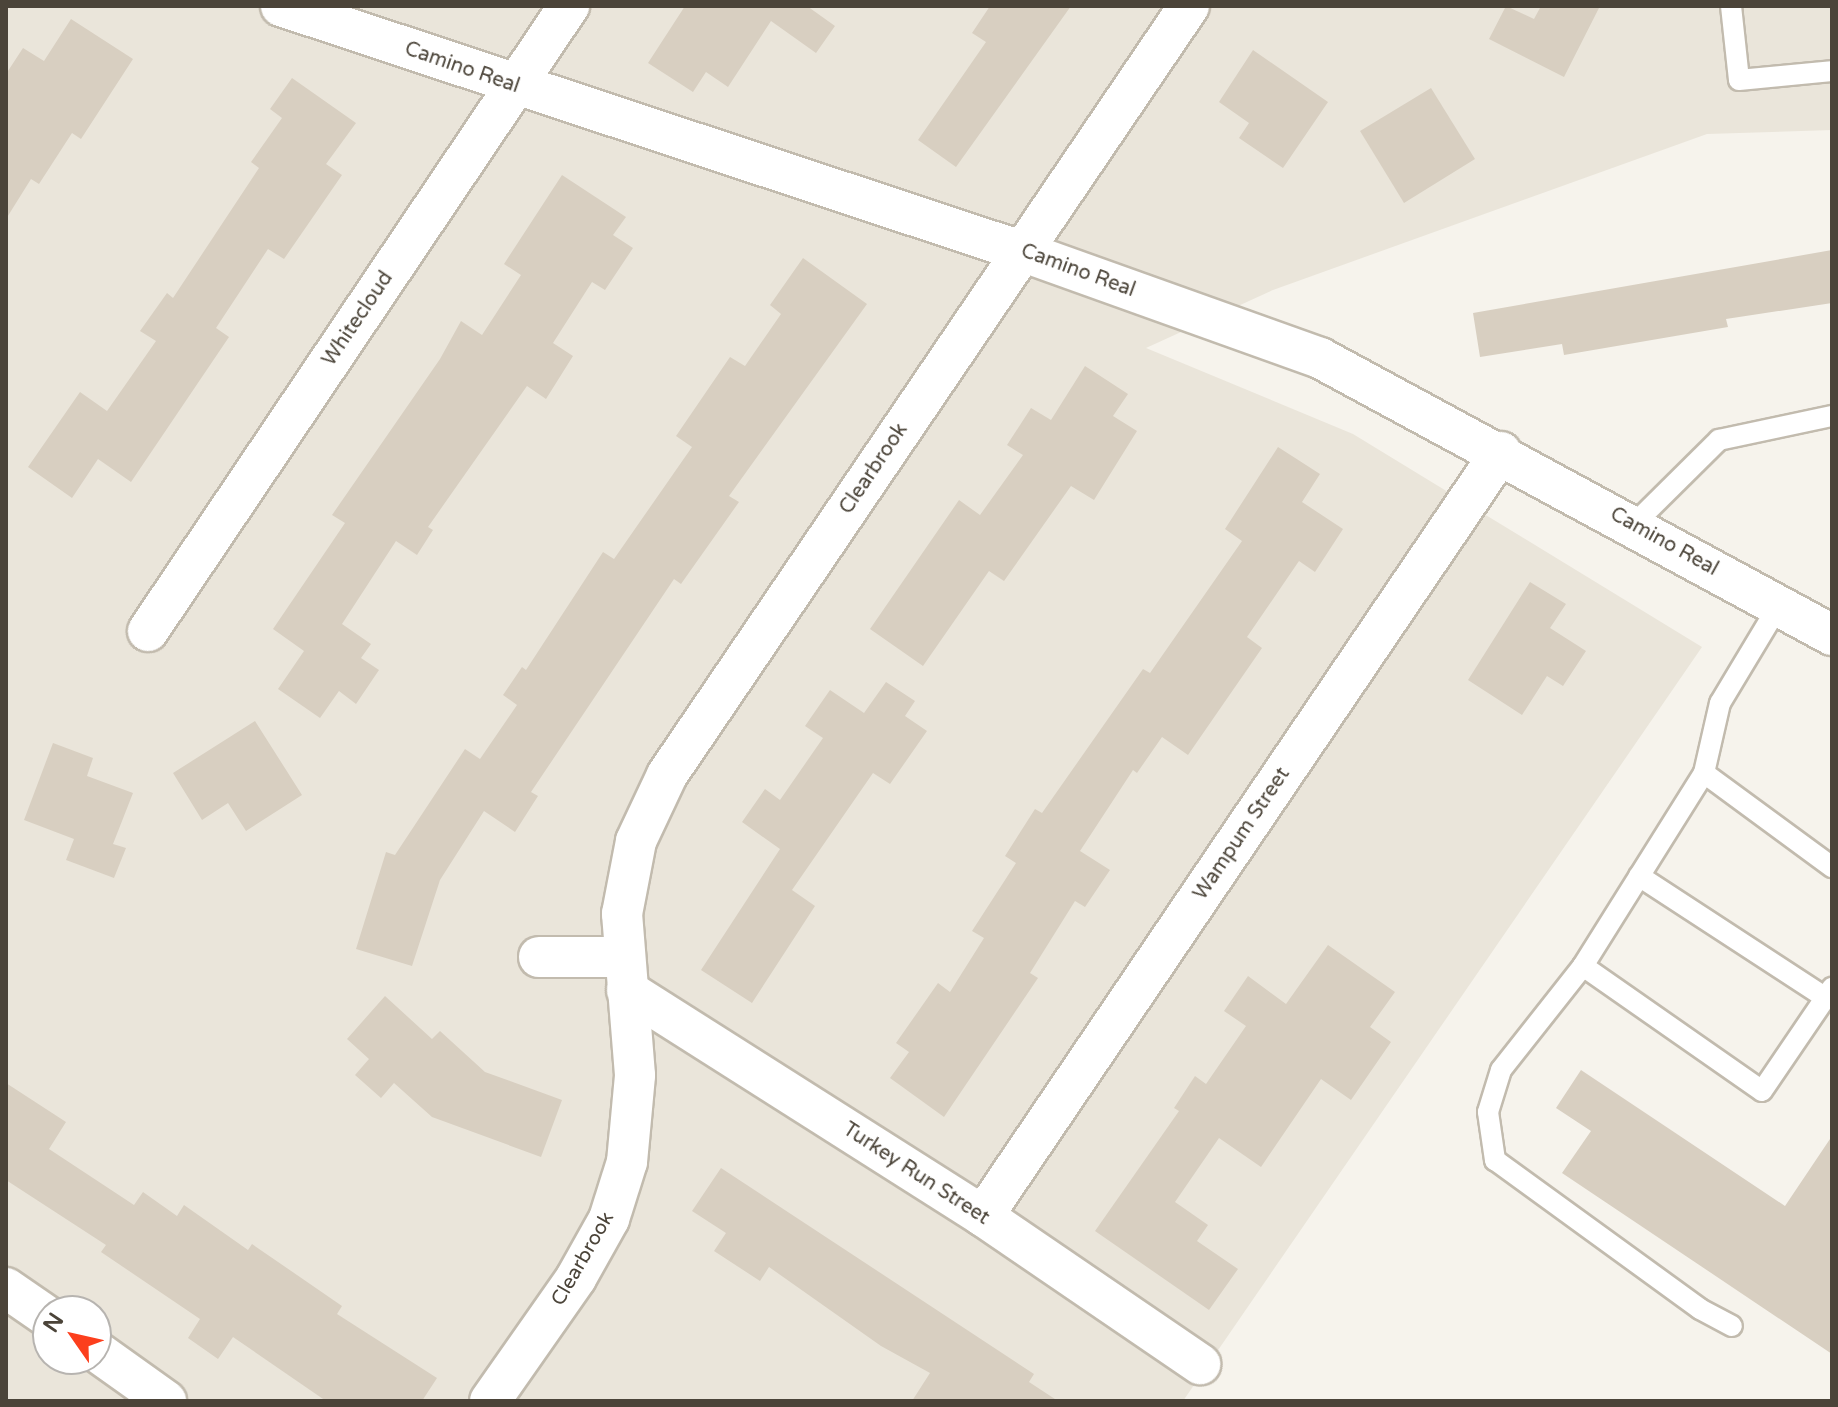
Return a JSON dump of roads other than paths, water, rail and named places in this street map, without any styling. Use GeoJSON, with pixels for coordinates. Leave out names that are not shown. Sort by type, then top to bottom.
{"type":"FeatureCollection","features":[{"type":"Feature","properties":{"kind":"street","name":"Camino Real"},"geometry":{"type":"LineString","coordinates":[[281,6],[514,86],[1021,251],[1320,358],[1501,452],[1832,635]]}},
{"type":"Feature","properties":{"kind":"street","name":"Whitecloud"},"geometry":{"type":"LineString","coordinates":[[148,631],[569,6]]}},
{"type":"Feature","properties":{"kind":"street","name":"Clearbrook"},"geometry":{"type":"LineString","coordinates":[[490,1401],[576,1278],[609,1219],[635,1120],[625,974],[628,876],[636,841],[667,775],[1189,6]]}},
{"type":"Feature","properties":{"kind":"street","name":"Wampum Street"},"geometry":{"type":"LineString","coordinates":[[983,1216],[1501,452]]}},
{"type":"Feature","properties":{"kind":"street"},"geometry":{"type":"LineString","coordinates":[[539,957],[625,974]]}},
{"type":"Feature","properties":{"kind":"street","name":"Turkey Run Street"},"geometry":{"type":"LineString","coordinates":[[625,974],[1200,1364]]}},
{"type":"Feature","properties":{"kind":"street"},"geometry":{"type":"LineString","coordinates":[[6,1288],[32,1306]]}},
{"type":"Feature","properties":{"kind":"street"},"geometry":{"type":"LineString","coordinates":[[112,1362],[166,1401]]}},
{"type":"Feature","properties":{"kind":"lane"},"geometry":{"type":"LineString","coordinates":[[1731,6],[1739,80],[1832,71]]}},
{"type":"Feature","properties":{"kind":"lane"},"geometry":{"type":"LineString","coordinates":[[1633,525],[1719,440],[1832,416]]}},
{"type":"Feature","properties":{"kind":"lane"},"geometry":{"type":"LineString","coordinates":[[1732,1326],[1700,1309],[1495,1160],[1488,1112],[1501,1070],[1583,966],[1704,773],[1720,703],[1779,605]]}},
{"type":"Feature","properties":{"kind":"lane"},"geometry":{"type":"LineString","coordinates":[[1704,773],[1832,867]]}},
{"type":"Feature","properties":{"kind":"lane"},"geometry":{"type":"LineString","coordinates":[[1583,966],[1762,1091],[1829,993],[1639,876]]}}]}
